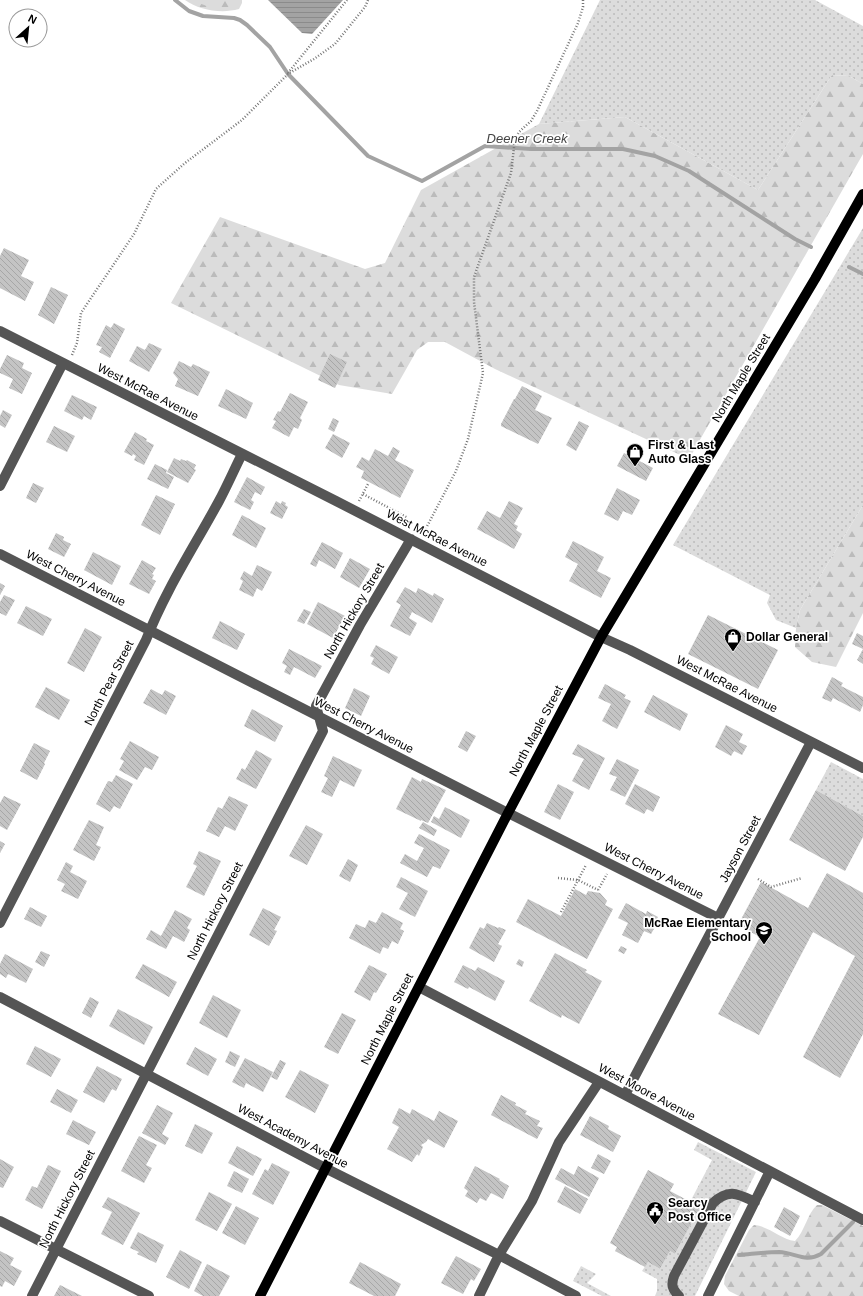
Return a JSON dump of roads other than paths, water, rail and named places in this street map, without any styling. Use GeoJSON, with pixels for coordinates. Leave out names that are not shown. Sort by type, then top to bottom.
{"type":"FeatureCollection","features":[{"type":"Feature","properties":{"kind":"main road","name":"North Maple Street"},"geometry":{"type":"LineString","coordinates":[[260,1296],[508,812],[601,637],[815,279],[863,194]]}},
{"type":"Feature","properties":{"kind":"street","name":"West McRae Avenue"},"geometry":{"type":"LineString","coordinates":[[0,331],[601,637],[630,650],[863,768]]}},
{"type":"Feature","properties":{"kind":"street"},"geometry":{"type":"LineString","coordinates":[[0,486],[65,364]]}},
{"type":"Feature","properties":{"kind":"street","name":"North Pear Street"},"geometry":{"type":"LineString","coordinates":[[0,924],[156,616],[183,564],[220,500],[242,454]]}},
{"type":"Feature","properties":{"kind":"street","name":"North Hickory Street"},"geometry":{"type":"LineString","coordinates":[[32,1296],[323,731],[316,706],[360,625],[415,541]]}},
{"type":"Feature","properties":{"kind":"street","name":"West Cherry Avenue"},"geometry":{"type":"LineString","coordinates":[[0,554],[718,918]]}},
{"type":"Feature","properties":{"kind":"street","name":"Jayson Street"},"geometry":{"type":"LineString","coordinates":[[625,1095],[811,742]]}},
{"type":"Feature","properties":{"kind":"street","name":"West Moore Avenue"},"geometry":{"type":"LineString","coordinates":[[419,987],[863,1220]]}},
{"type":"Feature","properties":{"kind":"street","name":"West Academy Avenue"},"geometry":{"type":"LineString","coordinates":[[0,997],[325,1168],[499,1255],[576,1296]]}},
{"type":"Feature","properties":{"kind":"street"},"geometry":{"type":"LineString","coordinates":[[479,1296],[499,1255],[532,1201],[559,1142],[599,1082]]}},
{"type":"Feature","properties":{"kind":"street"},"geometry":{"type":"LineString","coordinates":[[708,1296],[770,1171]]}},
{"type":"Feature","properties":{"kind":"street"},"geometry":{"type":"LineString","coordinates":[[679,1296],[674,1291],[672,1284],[674,1276],[712,1203],[726,1194],[737,1194],[755,1202]]}},
{"type":"Feature","properties":{"kind":"street"},"geometry":{"type":"LineString","coordinates":[[0,1220],[149,1296]]}},
{"type":"Feature","properties":{"kind":"waterway","name":"Deener Creek"},"geometry":{"type":"LineString","coordinates":[[175,0],[189,11],[203,16],[234,18],[247,25],[270,47],[288,74],[368,156],[422,181],[485,146],[531,149],[623,149],[655,156],[689,171],[795,239],[811,247]]}},
{"type":"Feature","properties":{"kind":"waterway","name":"Deener Creek"},"geometry":{"type":"LineString","coordinates":[[849,267],[863,274]]}},
{"type":"Feature","properties":{"kind":"waterway"},"geometry":{"type":"LineString","coordinates":[[739,1255],[779,1252],[805,1258],[815,1257],[821,1254],[853,1222]]}},
{"type":"Feature","properties":{"kind":"place","name":"First & Last Auto Glass"},"geometry":{"type":"Point","coordinates":[635,467]}},
{"type":"Feature","properties":{"kind":"place","name":"Dollar General"},"geometry":{"type":"Point","coordinates":[733,652]}},
{"type":"Feature","properties":{"kind":"place","name":"McRae Elementary School"},"geometry":{"type":"Point","coordinates":[764,945]}},
{"type":"Feature","properties":{"kind":"place","name":"Searcy Post Office"},"geometry":{"type":"Point","coordinates":[655,1225]}}]}
